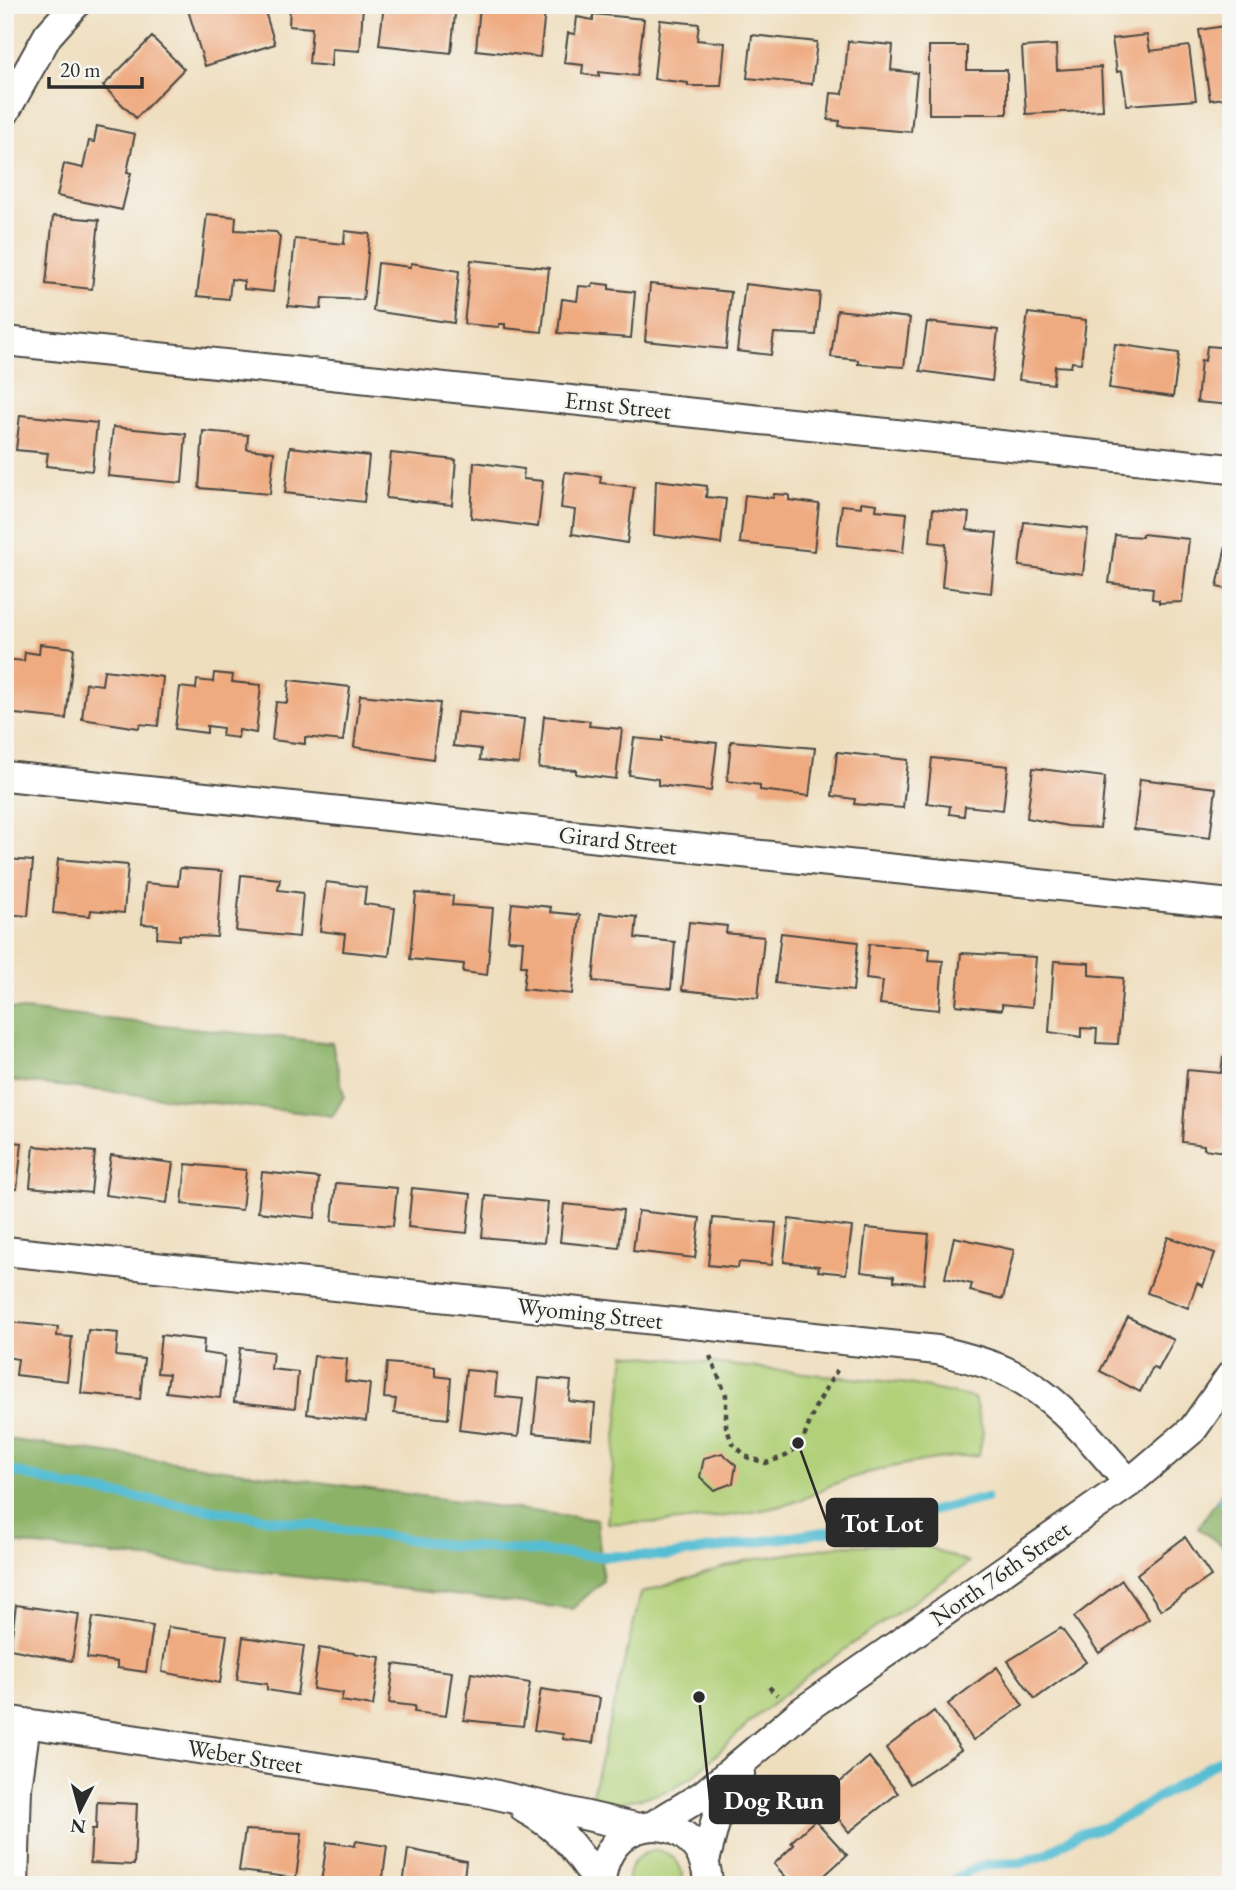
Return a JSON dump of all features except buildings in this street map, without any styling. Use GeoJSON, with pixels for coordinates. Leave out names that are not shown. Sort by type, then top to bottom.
{"type":"FeatureCollection","features":[{"type":"Feature","properties":{"kind":"street"},"geometry":{"type":"LineString","coordinates":[[5,112],[48,36],[75,5]]}},
{"type":"Feature","properties":{"kind":"street","name":"Ernst Street"},"geometry":{"type":"LineString","coordinates":[[5,341],[1231,469]]}},
{"type":"Feature","properties":{"kind":"street","name":"Girard Street"},"geometry":{"type":"LineString","coordinates":[[5,776],[1231,904]]}},
{"type":"Feature","properties":{"kind":"street","name":"Wyoming Street"},"geometry":{"type":"LineString","coordinates":[[5,1251],[937,1350],[1006,1371],[1034,1387],[1084,1432],[1129,1483]]}},
{"type":"Feature","properties":{"kind":"street","name":"North 76th Street"},"geometry":{"type":"LineString","coordinates":[[601,1885],[607,1855],[616,1842],[703,1795],[801,1712],[1129,1483],[1193,1429],[1231,1375]]}},
{"type":"Feature","properties":{"kind":"street"},"geometry":{"type":"LineString","coordinates":[[14,1885],[16,1721]]}},
{"type":"Feature","properties":{"kind":"street","name":"Weber Street"},"geometry":{"type":"LineString","coordinates":[[16,1721],[484,1791],[646,1827],[676,1830],[691,1840],[708,1878]]}},
{"type":"Feature","properties":{"kind":"street","name":"North 76th Street"},"geometry":{"type":"LineString","coordinates":[[708,1878],[719,1808],[753,1753]]}},
{"type":"Feature","properties":{"kind":"street","name":"Weber Street"},"geometry":{"type":"LineString","coordinates":[[484,1791],[550,1823],[570,1841],[601,1885]]}},
{"type":"Feature","properties":{"kind":"path"},"geometry":{"type":"LineString","coordinates":[[709,1355],[726,1395],[726,1426],[732,1443],[747,1457],[766,1463],[786,1456],[802,1443],[815,1408],[837,1370]]}},
{"type":"Feature","properties":{"kind":"green space"},"geometry":{"type":"Polygon","coordinates":[[[5,1008],[332,1043],[344,1096],[333,1116],[5,1080],[5,1008]]]}},
{"type":"Feature","properties":{"kind":"green space"},"geometry":{"type":"Polygon","coordinates":[[[625,1354],[910,1384],[974,1398],[983,1432],[979,1455],[889,1467],[832,1485],[798,1501],[730,1516],[652,1523],[607,1523],[625,1354]]]}},
{"type":"Feature","properties":{"kind":"green space"},"geometry":{"type":"Polygon","coordinates":[[[5,1439],[597,1520],[603,1581],[572,1609],[5,1542],[5,1439]]]}},
{"type":"Feature","properties":{"kind":"green space"},"geometry":{"type":"Polygon","coordinates":[[[1231,1489],[1231,1552],[1198,1528],[1222,1492],[1231,1489]]]}},
{"type":"Feature","properties":{"kind":"green space"},"geometry":{"type":"Polygon","coordinates":[[[844,1545],[926,1546],[969,1563],[812,1672],[751,1721],[694,1776],[667,1791],[642,1798],[620,1802],[591,1799],[641,1593],[744,1561],[844,1545]]]}},
{"type":"Feature","properties":{"kind":"green space"},"geometry":{"type":"Polygon","coordinates":[[[658,1850],[670,1855],[677,1862],[682,1872],[683,1885],[628,1885],[629,1871],[635,1861],[651,1851],[658,1850]]]}},
{"type":"Feature","properties":{"kind":"waterway"},"geometry":{"type":"LineString","coordinates":[[5,1469],[69,1487],[270,1519],[447,1545],[597,1556],[666,1556],[882,1523],[986,1498]]}},
{"type":"Feature","properties":{"kind":"waterway"},"geometry":{"type":"LineString","coordinates":[[1222,1500],[1231,1505]]}},
{"type":"Feature","properties":{"kind":"waterway"},"geometry":{"type":"LineString","coordinates":[[948,1885],[972,1869],[989,1864],[1020,1863],[1047,1854],[1078,1834],[1105,1827],[1231,1753]]}},
{"type":"Feature","properties":{"kind":"place","name":"Tot Lot"},"geometry":{"type":"Point","coordinates":[798,1443]}},
{"type":"Feature","properties":{"kind":"place","name":"Dog Run"},"geometry":{"type":"Point","coordinates":[699,1697]}}]}
